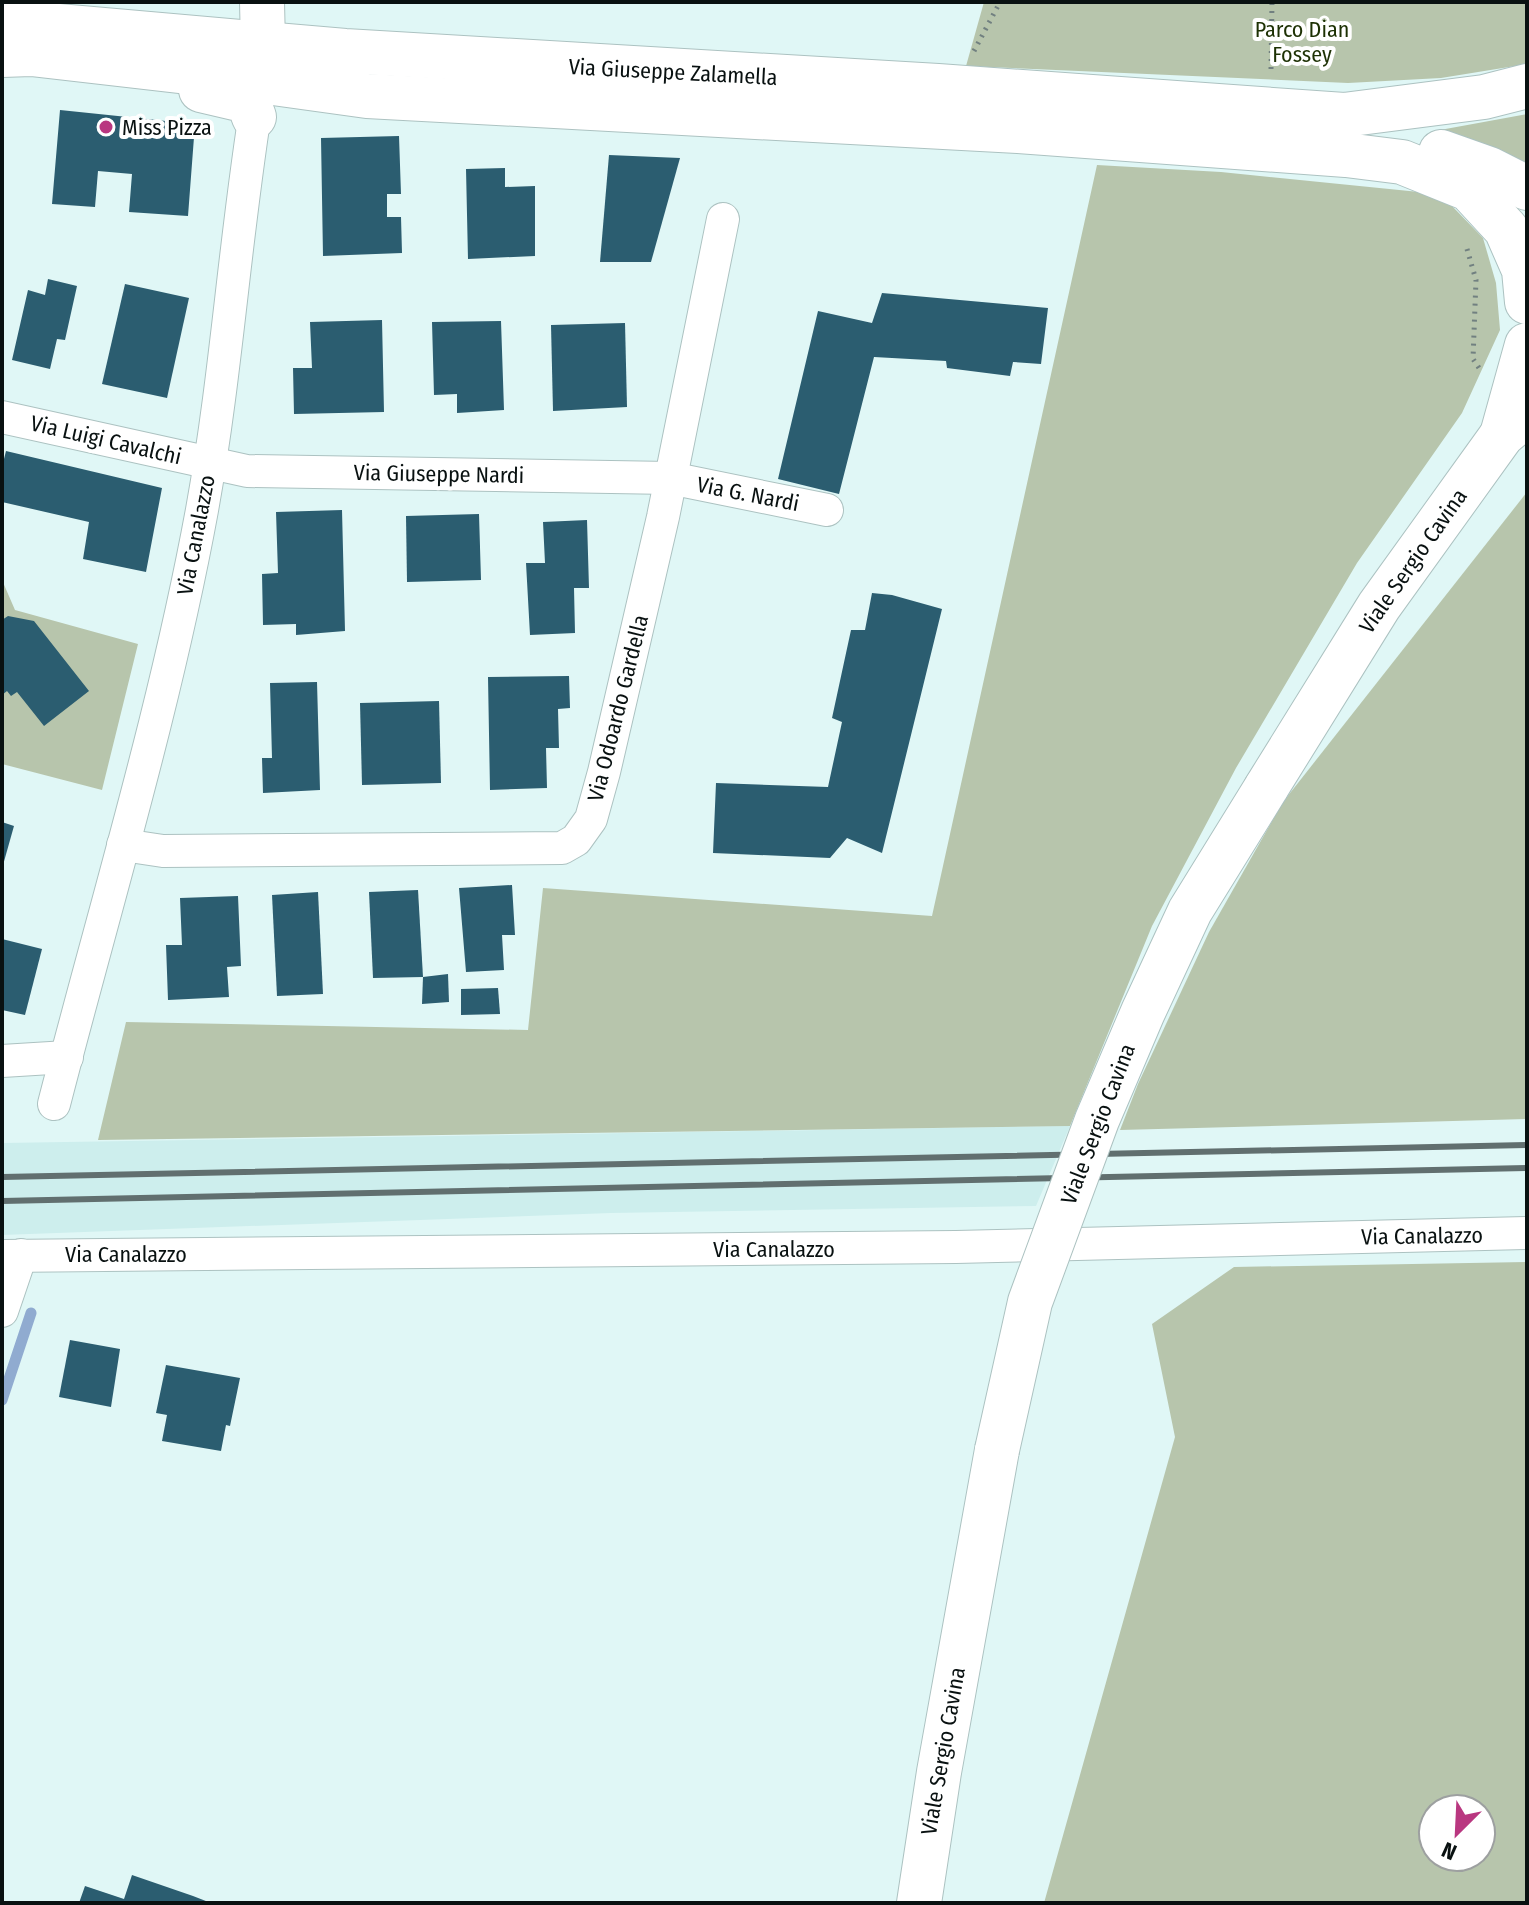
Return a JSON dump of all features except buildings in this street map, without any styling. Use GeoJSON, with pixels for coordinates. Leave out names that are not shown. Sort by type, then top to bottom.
{"type":"FeatureCollection","features":[{"type":"Feature","properties":{"kind":"street","name":"Via Giuseppe Zalamella"},"geometry":{"type":"LineString","coordinates":[[2,21],[264,66],[367,96],[1018,131],[1346,155],[1402,162],[1469,189],[1506,229],[1524,270],[1527,302]]}},
{"type":"Feature","properties":{"kind":"street"},"geometry":{"type":"LineString","coordinates":[[2,56],[38,67],[91,77],[222,93],[248,101],[264,66]]}},
{"type":"Feature","properties":{"kind":"street","name":"Via Giuseppe Zalamella"},"geometry":{"type":"LineString","coordinates":[[264,66],[590,67],[938,86],[1344,115],[1470,115],[1527,104]]}},
{"type":"Feature","properties":{"kind":"street","name":"Via Canalazzo"},"geometry":{"type":"LineString","coordinates":[[54,1104],[177,634],[219,413],[264,66]]}},
{"type":"Feature","properties":{"kind":"street","name":"Via Giuseppe Zalamella"},"geometry":{"type":"LineString","coordinates":[[1344,115],[1470,99],[1527,86]]}},
{"type":"Feature","properties":{"kind":"street","name":"Via Giuseppe Zalamella"},"geometry":{"type":"LineString","coordinates":[[1018,131],[1078,120],[1365,135],[1431,149],[1489,169],[1527,188]]}},
{"type":"Feature","properties":{"kind":"street","name":"Via Odoardo Gardella"},"geometry":{"type":"LineString","coordinates":[[123,845],[163,851],[562,848],[576,840],[591,819],[604,772],[670,478],[723,219]]}},
{"type":"Feature","properties":{"kind":"street","name":"Viale Sergio Cavina"},"geometry":{"type":"LineString","coordinates":[[919,1903],[939,1772],[997,1450],[1030,1302],[1097,1120],[1190,911],[1379,606],[1515,424],[1527,345]]}},
{"type":"Feature","properties":{"kind":"street","name":"Via Luigi Cavalchi"},"geometry":{"type":"LineString","coordinates":[[2,417],[209,463]]}},
{"type":"Feature","properties":{"kind":"street","name":"Via Giuseppe Nardi"},"geometry":{"type":"LineString","coordinates":[[209,463],[247,471],[670,478]]}},
{"type":"Feature","properties":{"kind":"street","name":"Via G. Nardi"},"geometry":{"type":"LineString","coordinates":[[670,478],[827,510]]}},
{"type":"Feature","properties":{"kind":"street"},"geometry":{"type":"LineString","coordinates":[[2,1061],[67,1057]]}},
{"type":"Feature","properties":{"kind":"street","name":"Via Canalazzo"},"geometry":{"type":"LineString","coordinates":[[2,1311],[12,1255],[972,1247],[1527,1233]]}},
{"type":"Feature","properties":{"kind":"path"},"geometry":{"type":"LineString","coordinates":[[973,53],[1000,2]]}},
{"type":"Feature","properties":{"kind":"path"},"geometry":{"type":"LineString","coordinates":[[1271,78],[1272,2]]}},
{"type":"Feature","properties":{"kind":"path"},"geometry":{"type":"LineString","coordinates":[[1466,246],[1476,280],[1473,359],[1484,375]]}},
{"type":"Feature","properties":{"kind":"shaded area"},"geometry":{"type":"Polygon","coordinates":[[[1070,1126],[1036,1206],[611,1213],[2,1235],[2,1143],[1070,1126]]]}},
{"type":"Feature","properties":{"kind":"green space","name":"Parco Dian Fossey"},"geometry":{"type":"Polygon","coordinates":[[[984,2],[1527,2],[1527,64],[1441,78],[1348,83],[966,66],[984,2]]]}},
{"type":"Feature","properties":{"kind":"green space"},"geometry":{"type":"Polygon","coordinates":[[[1527,114],[1527,166],[1455,139],[1440,130],[1527,114]]]}},
{"type":"Feature","properties":{"kind":"green space"},"geometry":{"type":"Polygon","coordinates":[[[1097,165],[1221,172],[1419,192],[1452,206],[1483,238],[1496,283],[1500,330],[1462,413],[1357,563],[1236,768],[1152,926],[1070,1126],[98,1140],[126,1022],[528,1030],[543,888],[932,916],[1097,165]]]}},
{"type":"Feature","properties":{"kind":"green space"},"geometry":{"type":"Polygon","coordinates":[[[1527,492],[1527,1119],[1120,1130],[1138,1084],[1209,932],[1283,802],[1527,492]]]}},
{"type":"Feature","properties":{"kind":"green space"},"geometry":{"type":"Polygon","coordinates":[[[2,580],[15,610],[138,644],[102,790],[2,764],[2,580]]]}},
{"type":"Feature","properties":{"kind":"green space"},"geometry":{"type":"Polygon","coordinates":[[[1527,1262],[1527,1903],[1044,1903],[1175,1437],[1152,1324],[1234,1267],[1527,1262]]]}},
{"type":"Feature","properties":{"kind":"waterway"},"geometry":{"type":"LineString","coordinates":[[2,1400],[31,1313]]}},
{"type":"Feature","properties":{"kind":"railway"},"geometry":{"type":"LineString","coordinates":[[2,1177],[1527,1145]]}},
{"type":"Feature","properties":{"kind":"railway"},"geometry":{"type":"LineString","coordinates":[[2,1201],[1527,1168]]}},
{"type":"Feature","properties":{"kind":"place","name":"Miss Pizza"},"geometry":{"type":"Point","coordinates":[106,127]}}]}
